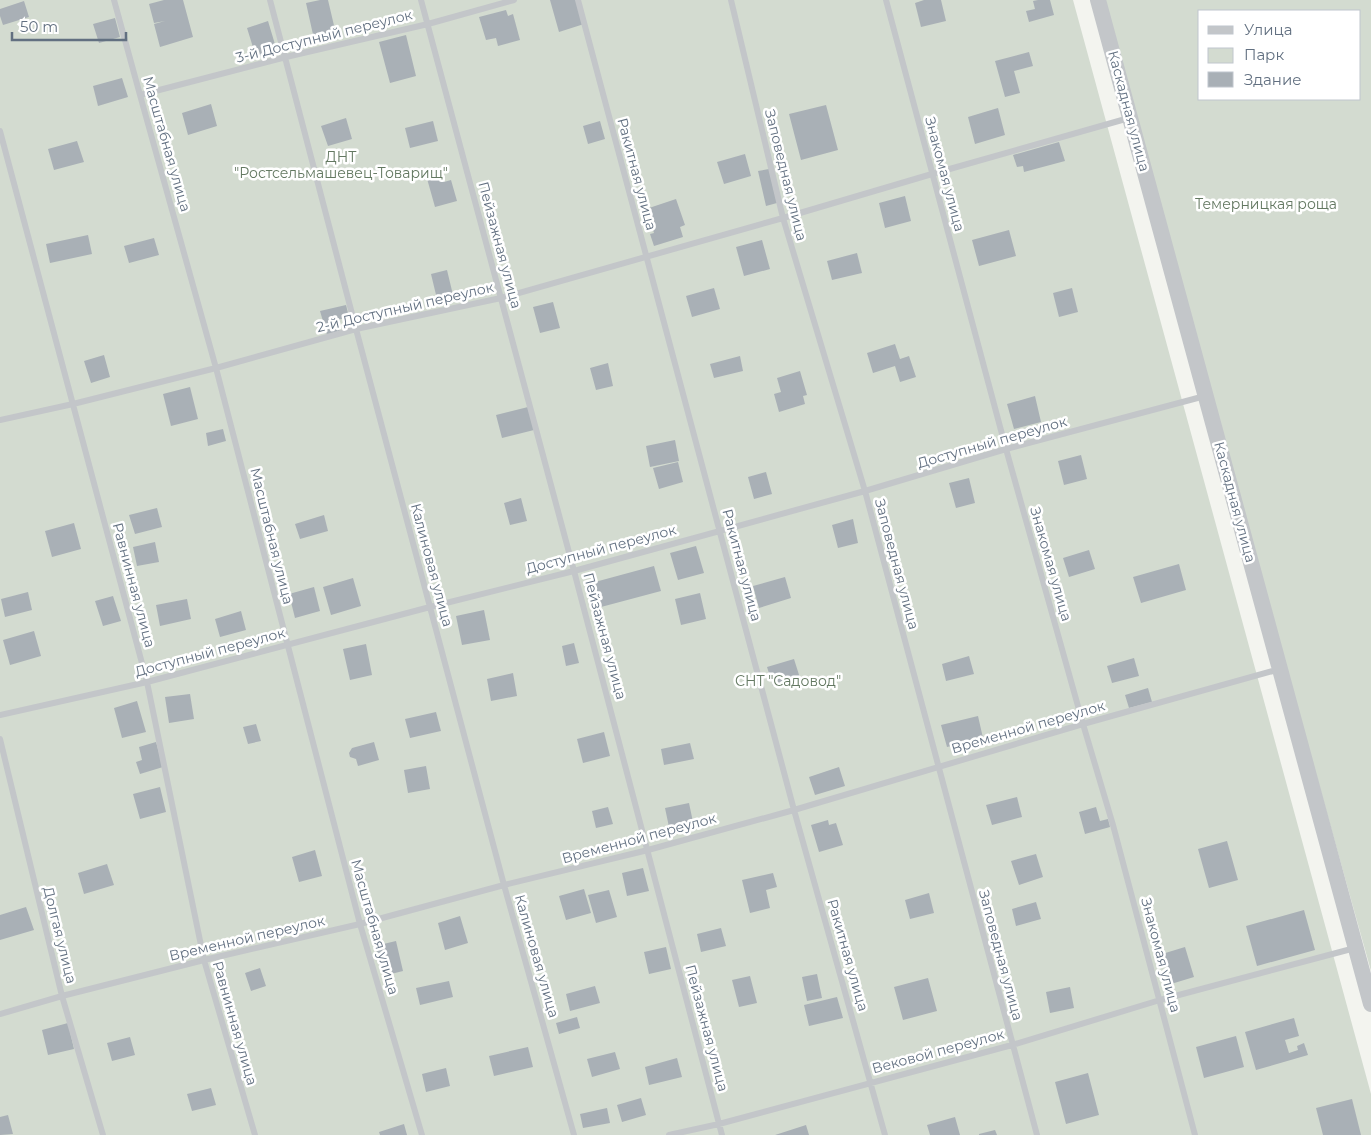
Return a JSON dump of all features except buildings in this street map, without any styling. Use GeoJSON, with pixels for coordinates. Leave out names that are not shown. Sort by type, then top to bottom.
{"type":"FeatureCollection","features":[{"type":"Feature","properties":{"kind":"street","name":"Каскадная улица"},"geometry":{"type":"LineString","coordinates":[[1098,0],[1371,1004]]}},
{"type":"Feature","properties":{"kind":"lane","name":"Масштабная улица"},"geometry":{"type":"LineString","coordinates":[[114,0],[216,368],[360,924],[422,1135]]}},
{"type":"Feature","properties":{"kind":"lane","name":"Калиновая улица"},"geometry":{"type":"LineString","coordinates":[[270,0],[504,885],[574,1135]]}},
{"type":"Feature","properties":{"kind":"lane","name":"Пейзажная улица"},"geometry":{"type":"LineString","coordinates":[[421,0],[574,570],[722,1135]]}},
{"type":"Feature","properties":{"kind":"lane","name":"3-й Доступный переулок"},"geometry":{"type":"LineString","coordinates":[[140,95],[286,57],[428,24],[514,0]]}},
{"type":"Feature","properties":{"kind":"lane","name":"Ракитная улица"},"geometry":{"type":"LineString","coordinates":[[578,0],[794,810],[885,1135]]}},
{"type":"Feature","properties":{"kind":"lane","name":"Заповедная улица"},"geometry":{"type":"LineString","coordinates":[[731,0],[783,218],[864,491],[1037,1135]]}},
{"type":"Feature","properties":{"kind":"lane","name":"Знакомая улица"},"geometry":{"type":"LineString","coordinates":[[886,0],[1006,449],[1113,825],[1195,1135]]}},
{"type":"Feature","properties":{"kind":"lane","name":"2-й Доступный переулок"},"geometry":{"type":"LineString","coordinates":[[0,420],[73,404],[216,368],[356,329],[501,298],[1130,118]]}},
{"type":"Feature","properties":{"kind":"lane","name":"Равнинная улица"},"geometry":{"type":"LineString","coordinates":[[0,131],[147,682],[204,960],[255,1135]]}},
{"type":"Feature","properties":{"kind":"lane","name":"Доступный переулок"},"geometry":{"type":"LineString","coordinates":[[0,715],[147,682],[430,606],[574,570],[864,491],[1006,449],[1206,396]]}},
{"type":"Feature","properties":{"kind":"lane","name":"Временной переулок"},"geometry":{"type":"LineString","coordinates":[[0,1014],[62,996],[204,960],[360,924],[504,885],[648,850],[794,810],[1083,724],[1280,669]]}},
{"type":"Feature","properties":{"kind":"lane","name":"Долгая улица"},"geometry":{"type":"LineString","coordinates":[[0,739],[62,996],[103,1135]]}},
{"type":"Feature","properties":{"kind":"lane","name":"Вековой переулок"},"geometry":{"type":"LineString","coordinates":[[670,1135],[719,1124],[1012,1045],[1160,1000],[1356,948]]}},
{"type":"Feature","properties":{"kind":"green space","name":"СНТ \"Садовод\""},"geometry":{"type":"Polygon","coordinates":[[[0,0],[1073,0],[1371,1094],[1371,1135],[0,1135],[0,0]]]}},
{"type":"Feature","properties":{"kind":"green space","name":"Темерницкая роща"},"geometry":{"type":"Polygon","coordinates":[[[1100,0],[1371,0],[1371,971],[1100,0]]]}},
{"type":"Feature","properties":{"kind":"park label","name":"ДНТ \"Ростсельмашевец-Товарищ\""},"geometry":{"type":"Point","coordinates":[341,166]}}]}
